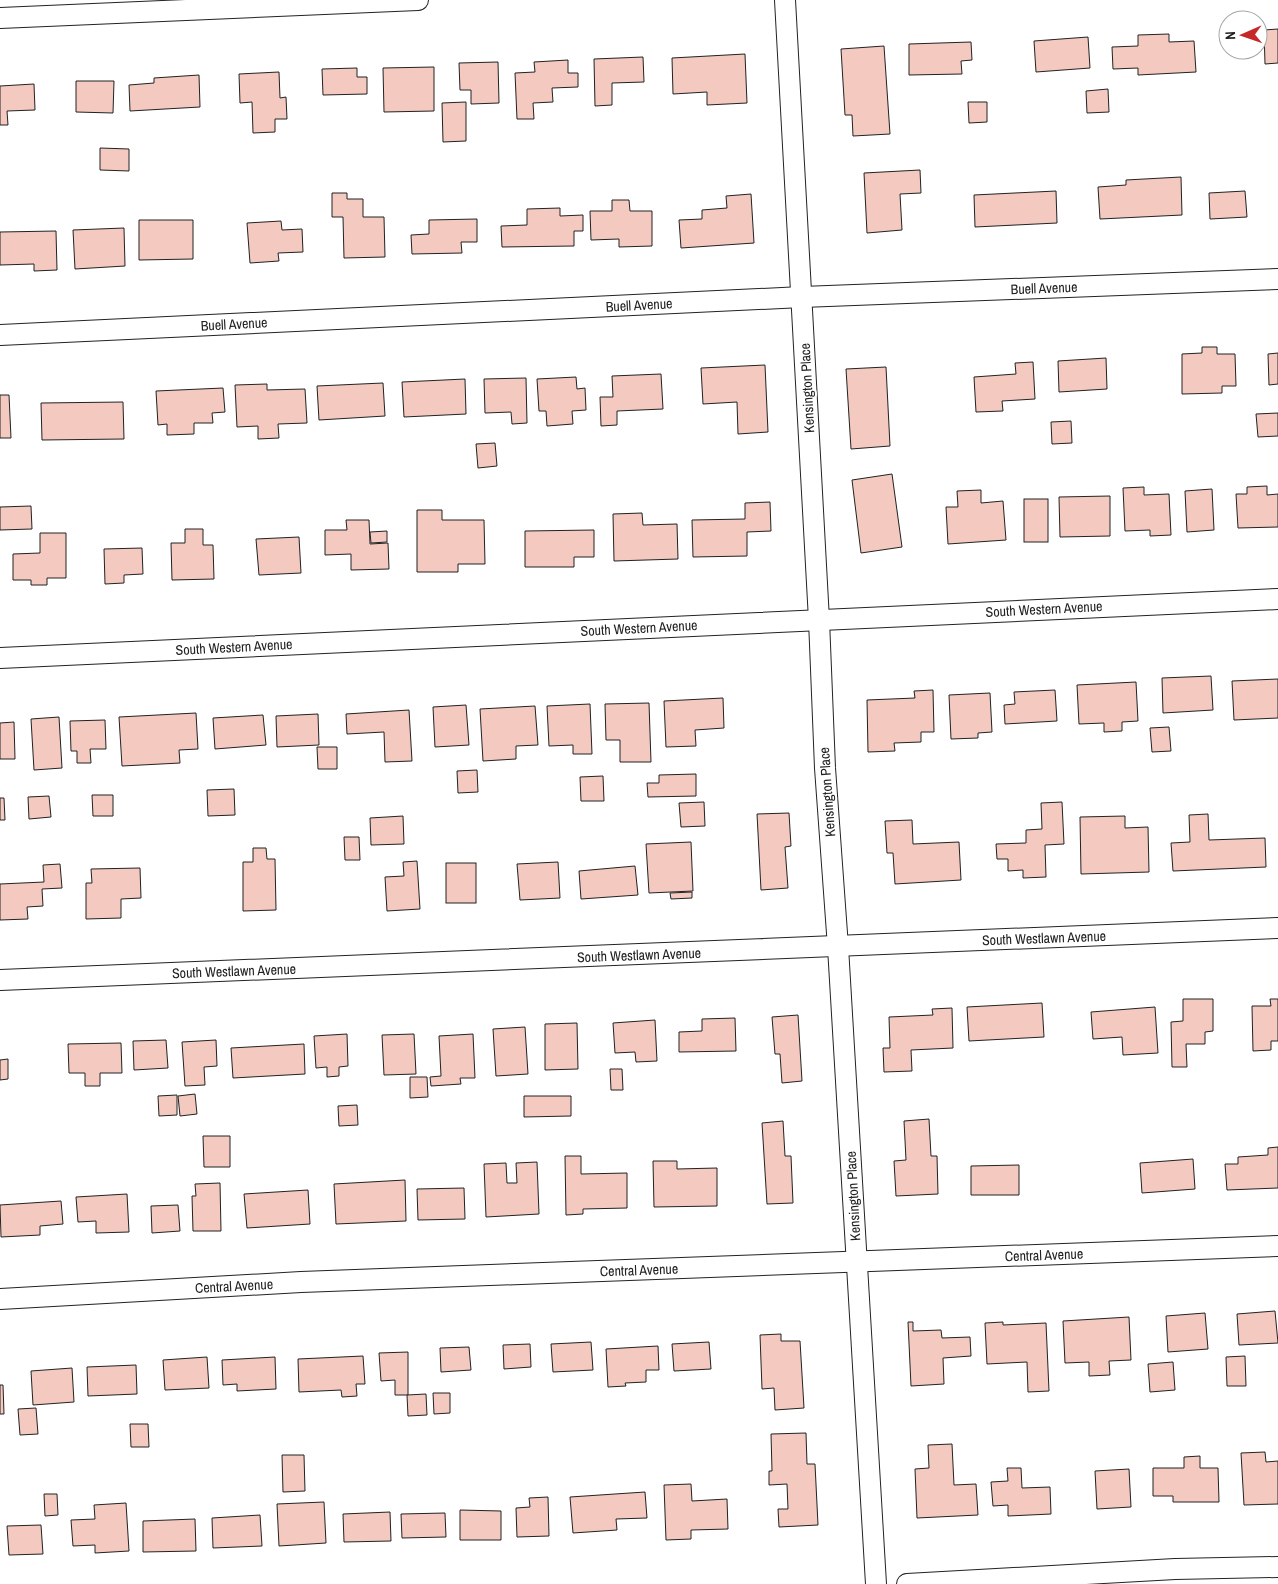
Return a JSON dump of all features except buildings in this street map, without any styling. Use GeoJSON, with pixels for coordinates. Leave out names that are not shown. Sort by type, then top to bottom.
{"type":"FeatureCollection","features":[{"type":"Feature","properties":{"kind":"street"},"geometry":{"type":"LineString","coordinates":[[0,18],[418,0]]}},
{"type":"Feature","properties":{"kind":"street","name":"Kensington Place"},"geometry":{"type":"LineString","coordinates":[[784,0],[802,297],[825,768],[838,947],[876,1584]]}},
{"type":"Feature","properties":{"kind":"street","name":"Buell Avenue"},"geometry":{"type":"LineString","coordinates":[[0,335],[802,297],[1278,278]]}},
{"type":"Feature","properties":{"kind":"street","name":"South Western Avenue"},"geometry":{"type":"LineString","coordinates":[[0,658],[1278,600]]}},
{"type":"Feature","properties":{"kind":"street","name":"South Westlawn Avenue"},"geometry":{"type":"LineString","coordinates":[[0,980],[1278,928]]}},
{"type":"Feature","properties":{"kind":"street","name":"Central Avenue"},"geometry":{"type":"LineString","coordinates":[[0,1299],[301,1282],[1278,1246]]}},
{"type":"Feature","properties":{"kind":"street"},"geometry":{"type":"LineString","coordinates":[[907,1584],[1175,1570],[1278,1567]]}}]}
